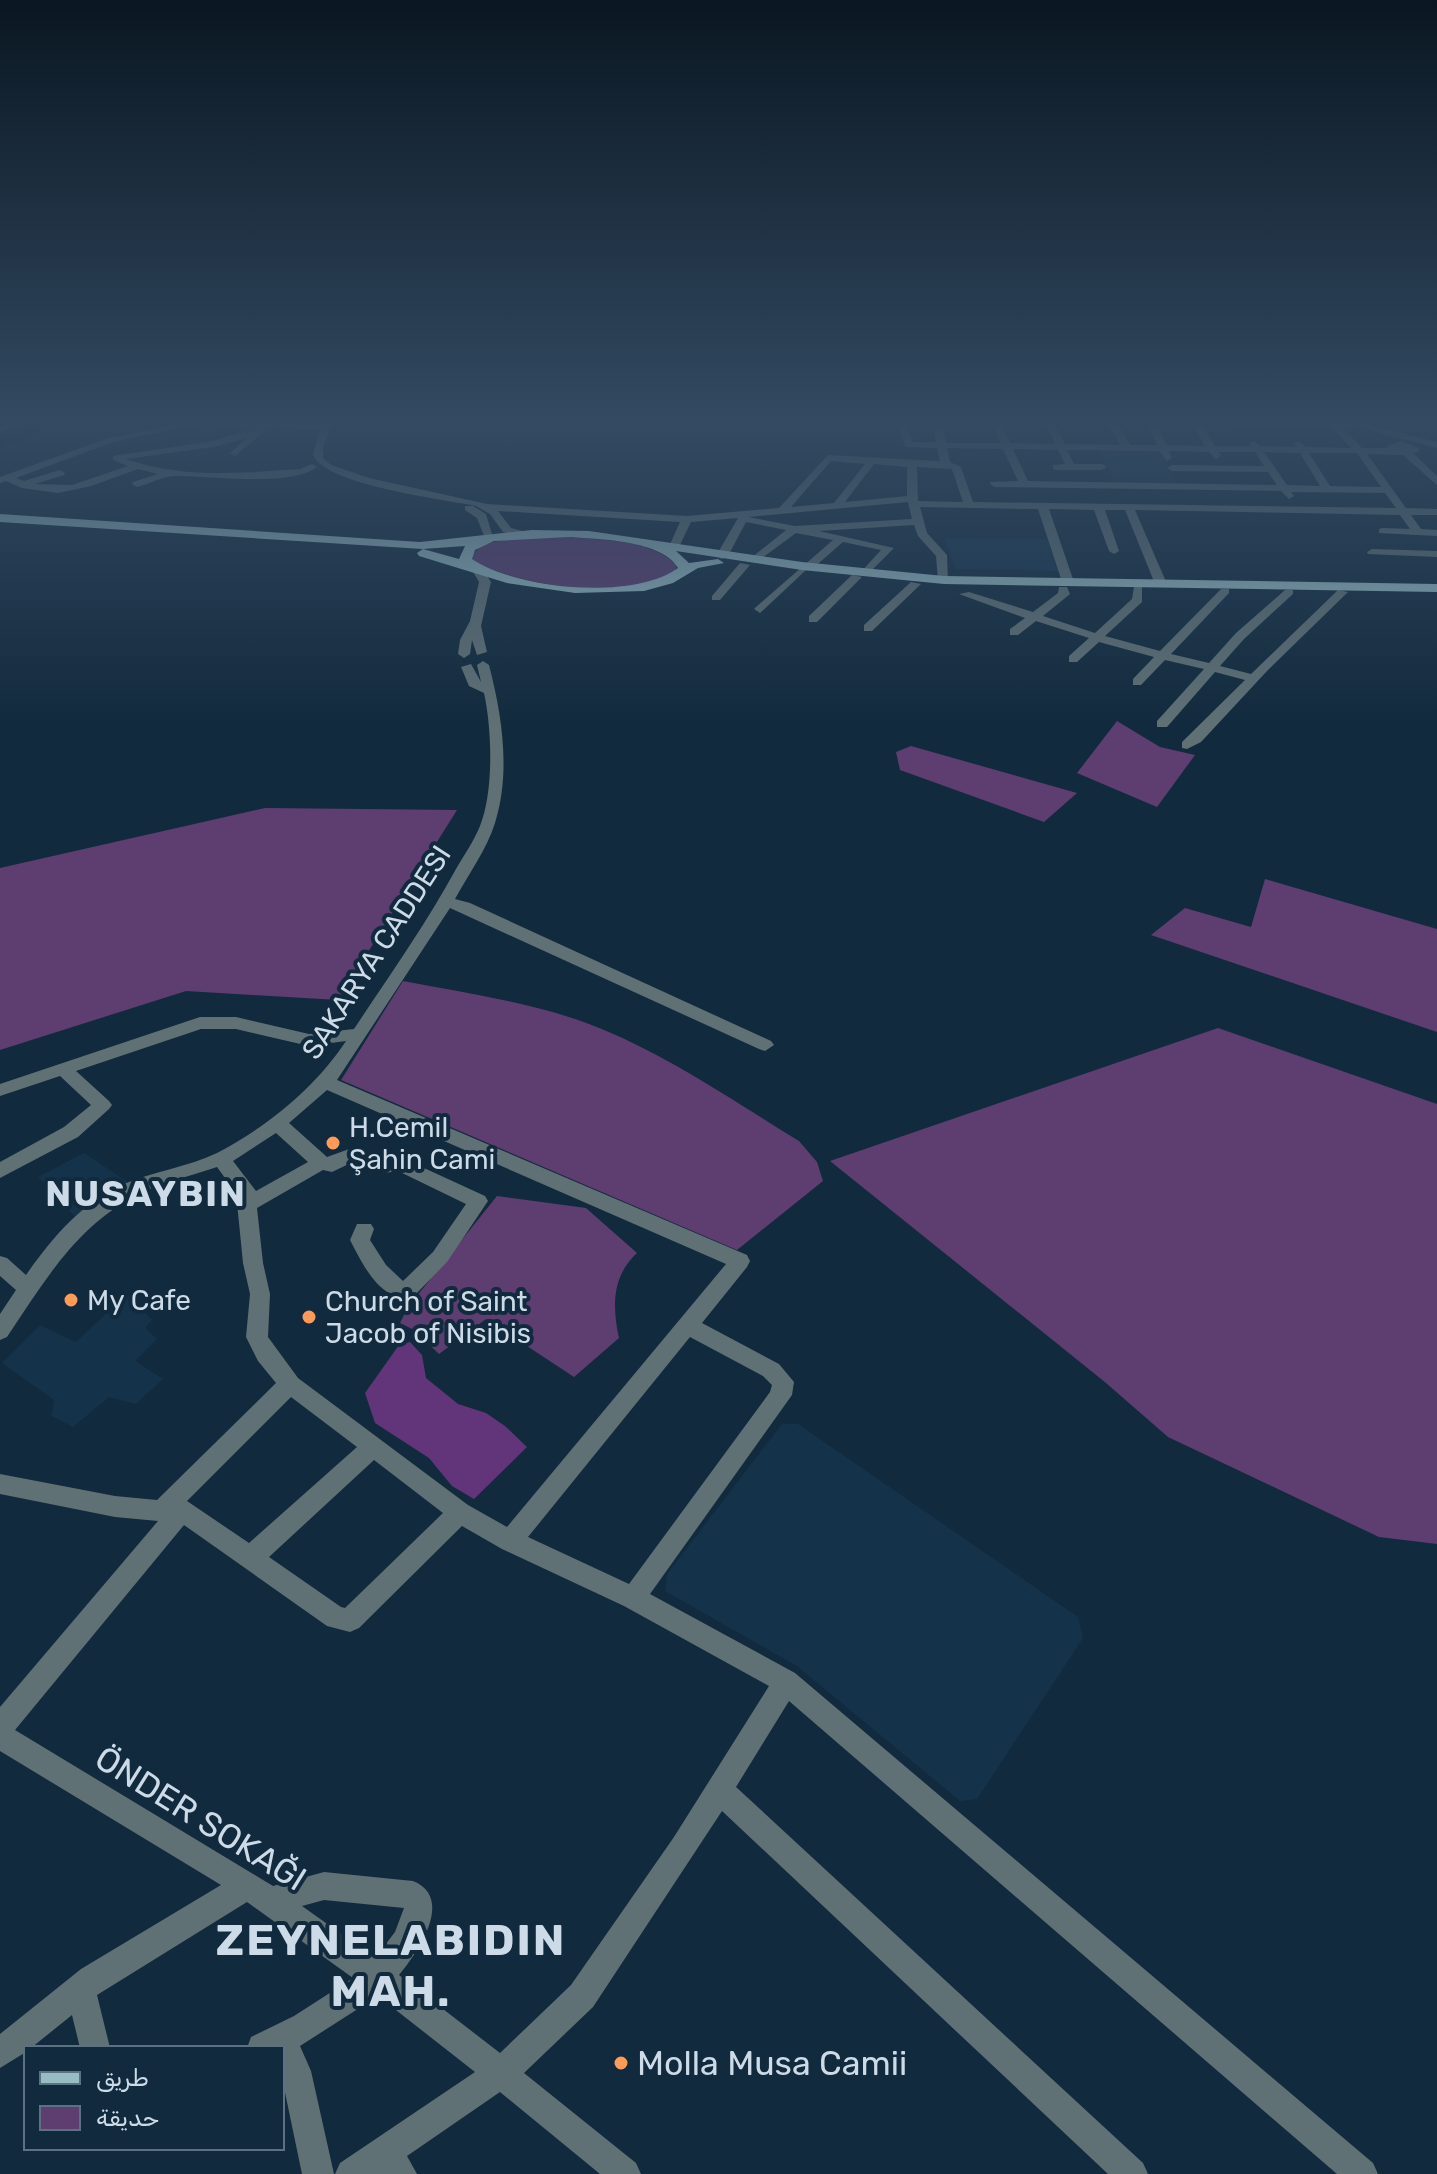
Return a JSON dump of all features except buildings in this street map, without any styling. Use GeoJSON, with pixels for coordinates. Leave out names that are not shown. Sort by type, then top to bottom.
{"type":"FeatureCollection","features":[{"type":"Feature","properties":{"kind":"main road"},"geometry":{"type":"LineString","coordinates":[[59,525],[414,552],[520,582],[562,588],[618,589],[661,584],[683,571],[709,563],[750,562]]}},
{"type":"Feature","properties":{"kind":"main road"},"geometry":{"type":"LineString","coordinates":[[75,525],[420,546],[567,534],[624,540],[750,562],[861,575],[1138,589],[1437,591]]}},
{"type":"Feature","properties":{"kind":"main road"},"geometry":{"type":"LineString","coordinates":[[475,568],[465,560],[466,553],[487,540]]}},
{"type":"Feature","properties":{"kind":"main road"},"geometry":{"type":"LineString","coordinates":[[624,540],[675,555],[683,563],[683,571]]}},
{"type":"Feature","properties":{"kind":"main road"},"geometry":{"type":"LineString","coordinates":[[861,575],[964,594],[1065,585],[1161,584],[1437,591]]}},
{"type":"Feature","properties":{"kind":"street"},"geometry":{"type":"LineString","coordinates":[[484,525],[487,540]]}},
{"type":"Feature","properties":{"kind":"street"},"geometry":{"type":"LineString","coordinates":[[504,525],[507,530],[526,535]]}},
{"type":"Feature","properties":{"kind":"street"},"geometry":{"type":"LineString","coordinates":[[673,549],[684,525]]}},
{"type":"Feature","properties":{"kind":"street"},"geometry":{"type":"LineString","coordinates":[[722,556],[739,525]]}},
{"type":"Feature","properties":{"kind":"street"},"geometry":{"type":"LineString","coordinates":[[779,525],[889,548],[813,619]]}},
{"type":"Feature","properties":{"kind":"street"},"geometry":{"type":"LineString","coordinates":[[716,598],[750,562],[794,529],[857,525]]}},
{"type":"Feature","properties":{"kind":"street"},"geometry":{"type":"LineString","coordinates":[[920,525],[927,542],[941,555],[944,580]]}},
{"type":"Feature","properties":{"kind":"street"},"geometry":{"type":"LineString","coordinates":[[1014,632],[1064,594],[1065,585],[1048,525]]}},
{"type":"Feature","properties":{"kind":"street"},"geometry":{"type":"LineString","coordinates":[[1105,525],[1114,551]]}},
{"type":"Feature","properties":{"kind":"street"},"geometry":{"type":"LineString","coordinates":[[1136,525],[1161,584]]}},
{"type":"Feature","properties":{"kind":"street"},"geometry":{"type":"LineString","coordinates":[[1372,552],[1437,552],[1427,533],[1383,531]]}},
{"type":"Feature","properties":{"kind":"street"},"geometry":{"type":"LineString","coordinates":[[760,609],[839,540]]}},
{"type":"Feature","properties":{"kind":"street"},"geometry":{"type":"LineString","coordinates":[[475,568],[485,587]]}},
{"type":"Feature","properties":{"kind":"street"},"geometry":{"type":"LineString","coordinates":[[490,691],[473,683],[465,660],[466,640],[476,621],[485,587],[492,582],[520,582]]}},
{"type":"Feature","properties":{"kind":"street"},"geometry":{"type":"LineString","coordinates":[[868,628],[915,584]]}},
{"type":"Feature","properties":{"kind":"street"},"geometry":{"type":"LineString","coordinates":[[1073,659],[1138,600],[1138,589]]}},
{"type":"Feature","properties":{"kind":"street"},"geometry":{"type":"LineString","coordinates":[[1137,682],[1225,591]]}},
{"type":"Feature","properties":{"kind":"street"},"geometry":{"type":"LineString","coordinates":[[1162,724],[1211,667],[1289,592]]}},
{"type":"Feature","properties":{"kind":"street"},"geometry":{"type":"LineString","coordinates":[[1187,745],[1342,592]]}},
{"type":"Feature","properties":{"kind":"street"},"geometry":{"type":"LineString","coordinates":[[964,594],[1099,638],[1211,667],[1256,675]]}},
{"type":"Feature","properties":{"kind":"street","name":"SAKARYA CADDESI"},"geometry":{"type":"LineString","coordinates":[[0,1331],[62,1240],[111,1200],[137,1186],[221,1159],[278,1124],[325,1082],[360,1034],[446,902],[487,826],[494,799],[490,691],[476,621]]}},
{"type":"Feature","properties":{"kind":"street"},"geometry":{"type":"LineString","coordinates":[[446,902],[479,913],[765,1045]]}},
{"type":"Feature","properties":{"kind":"street"},"geometry":{"type":"LineString","coordinates":[[0,1090],[167,1032],[211,1021],[236,1023],[309,1040],[360,1034]]}},
{"type":"Feature","properties":{"kind":"street"},"geometry":{"type":"LineString","coordinates":[[0,1171],[71,1132],[103,1105],[64,1070]]}},
{"type":"Feature","properties":{"kind":"street"},"geometry":{"type":"LineString","coordinates":[[325,1082],[740,1261],[510,1541]]}},
{"type":"Feature","properties":{"kind":"street"},"geometry":{"type":"LineString","coordinates":[[278,1124],[321,1163],[332,1165],[352,1155],[385,1166],[400,1164],[478,1201],[440,1257],[407,1290],[391,1286],[383,1276],[360,1240],[364,1229]]}},
{"type":"Feature","properties":{"kind":"street"},"geometry":{"type":"LineString","coordinates":[[221,1159],[240,1181],[248,1204],[253,1263],[260,1294],[257,1337],[266,1355],[290,1384],[460,1512],[510,1541],[633,1598],[786,1682],[1362,2174]]}},
{"type":"Feature","properties":{"kind":"street"},"geometry":{"type":"LineString","coordinates":[[248,1204],[321,1163]]}},
{"type":"Feature","properties":{"kind":"street"},"geometry":{"type":"LineString","coordinates":[[0,1264],[28,1289]]}},
{"type":"Feature","properties":{"kind":"street"},"geometry":{"type":"LineString","coordinates":[[633,1598],[781,1395],[783,1382],[771,1370],[689,1326]]}},
{"type":"Feature","properties":{"kind":"street"},"geometry":{"type":"LineString","coordinates":[[0,1727],[171,1511],[290,1384]]}},
{"type":"Feature","properties":{"kind":"street"},"geometry":{"type":"LineString","coordinates":[[250,1558],[374,1446]]}},
{"type":"Feature","properties":{"kind":"street"},"geometry":{"type":"LineString","coordinates":[[0,1484],[171,1511],[250,1558],[336,1618],[350,1620],[460,1512]]}},
{"type":"Feature","properties":{"kind":"street"},"geometry":{"type":"LineString","coordinates":[[351,2174],[392,2163],[503,2072],[582,1996],[720,1791],[786,1682]]}},
{"type":"Feature","properties":{"kind":"street"},"geometry":{"type":"LineString","coordinates":[[0,1736],[259,1893],[503,2072],[625,2174]]}},
{"type":"Feature","properties":{"kind":"street"},"geometry":{"type":"LineString","coordinates":[[720,1791],[1132,2174]]}},
{"type":"Feature","properties":{"kind":"street"},"geometry":{"type":"LineString","coordinates":[[0,2053],[80,1989],[259,1893],[324,1886],[413,1895],[419,1902],[418,1916],[406,1941],[377,1978],[272,2044]]}},
{"type":"Feature","properties":{"kind":"street"},"geometry":{"type":"LineString","coordinates":[[80,1989],[94,2046]]}},
{"type":"Feature","properties":{"kind":"street"},"geometry":{"type":"LineString","coordinates":[[284,2058],[296,2071],[318,2174]]}},
{"type":"Feature","properties":{"kind":"shaded area"},"geometry":{"type":"Polygon","coordinates":[[[944,538],[1047,539],[1058,571],[955,569],[944,538]]]}},
{"type":"Feature","properties":{"kind":"shaded area"},"geometry":{"type":"Polygon","coordinates":[[[84,1153],[129,1183],[78,1220],[38,1177],[84,1153]]]}},
{"type":"Feature","properties":{"kind":"shaded area"},"geometry":{"type":"Polygon","coordinates":[[[127,1294],[152,1320],[145,1328],[157,1339],[135,1361],[163,1379],[136,1404],[109,1397],[73,1427],[52,1416],[54,1400],[2,1363],[40,1325],[76,1342],[127,1294]]]}},
{"type":"Feature","properties":{"kind":"shaded area"},"geometry":{"type":"Polygon","coordinates":[[[410,1342],[422,1355],[426,1378],[458,1404],[486,1413],[527,1447],[474,1499],[452,1486],[429,1458],[375,1423],[365,1393],[399,1345],[410,1342]]]}},
{"type":"Feature","properties":{"kind":"shaded area"},"geometry":{"type":"Polygon","coordinates":[[[782,1424],[798,1424],[1078,1617],[1083,1638],[977,1799],[960,1801],[797,1666],[665,1591],[667,1574],[782,1424]]]}},
{"type":"Feature","properties":{"kind":"green space"},"geometry":{"type":"Polygon","coordinates":[[[566,537],[638,545],[665,556],[676,564],[676,571],[655,581],[630,586],[574,587],[518,578],[473,561],[472,557],[478,549],[500,540],[566,537]]]}},
{"type":"Feature","properties":{"kind":"green space"},"geometry":{"type":"Polygon","coordinates":[[[1117,721],[1160,747],[1195,755],[1157,807],[1077,773],[1117,721]]]}},
{"type":"Feature","properties":{"kind":"green space"},"geometry":{"type":"Polygon","coordinates":[[[911,746],[1077,793],[1044,822],[900,770],[896,752],[911,746]]]}},
{"type":"Feature","properties":{"kind":"green space"},"geometry":{"type":"Polygon","coordinates":[[[265,808],[457,810],[338,1000],[186,991],[0,1050],[0,868],[265,808]]]}},
{"type":"Feature","properties":{"kind":"green space"},"geometry":{"type":"Polygon","coordinates":[[[1265,879],[1437,929],[1437,1032],[1151,935],[1185,908],[1251,927],[1265,879]]]}},
{"type":"Feature","properties":{"kind":"green space"},"geometry":{"type":"Polygon","coordinates":[[[403,981],[544,1010],[617,1035],[697,1078],[799,1141],[817,1162],[823,1181],[737,1250],[341,1080],[403,981]]]}},
{"type":"Feature","properties":{"kind":"green space"},"geometry":{"type":"Polygon","coordinates":[[[1218,1028],[1437,1104],[1437,1544],[1379,1537],[1168,1437],[1106,1383],[830,1161],[1218,1028]]]}},
{"type":"Feature","properties":{"kind":"green space"},"geometry":{"type":"Polygon","coordinates":[[[497,1196],[586,1208],[637,1253],[618,1282],[615,1314],[619,1338],[574,1377],[486,1319],[439,1354],[414,1330],[400,1323],[408,1307],[497,1196]]]}},
{"type":"Feature","properties":{"kind":"place","name":"H.Cemil Şahin Cami"},"geometry":{"type":"Point","coordinates":[333,1143]}},
{"type":"Feature","properties":{"kind":"place","name":"My Cafe"},"geometry":{"type":"Point","coordinates":[71,1300]}},
{"type":"Feature","properties":{"kind":"place","name":"Church of Saint Jacob of Nisibis"},"geometry":{"type":"Point","coordinates":[309,1317]}},
{"type":"Feature","properties":{"kind":"place","name":"Molla Musa Camii"},"geometry":{"type":"Point","coordinates":[621,2063]}},
{"type":"Feature","properties":{"kind":"district","name":"NUSAYBIN"},"geometry":{"type":"Point","coordinates":[146,1193]}},
{"type":"Feature","properties":{"kind":"district","name":"ZEYNELABIDIN MAH."},"geometry":{"type":"Point","coordinates":[391,1966]}}]}
